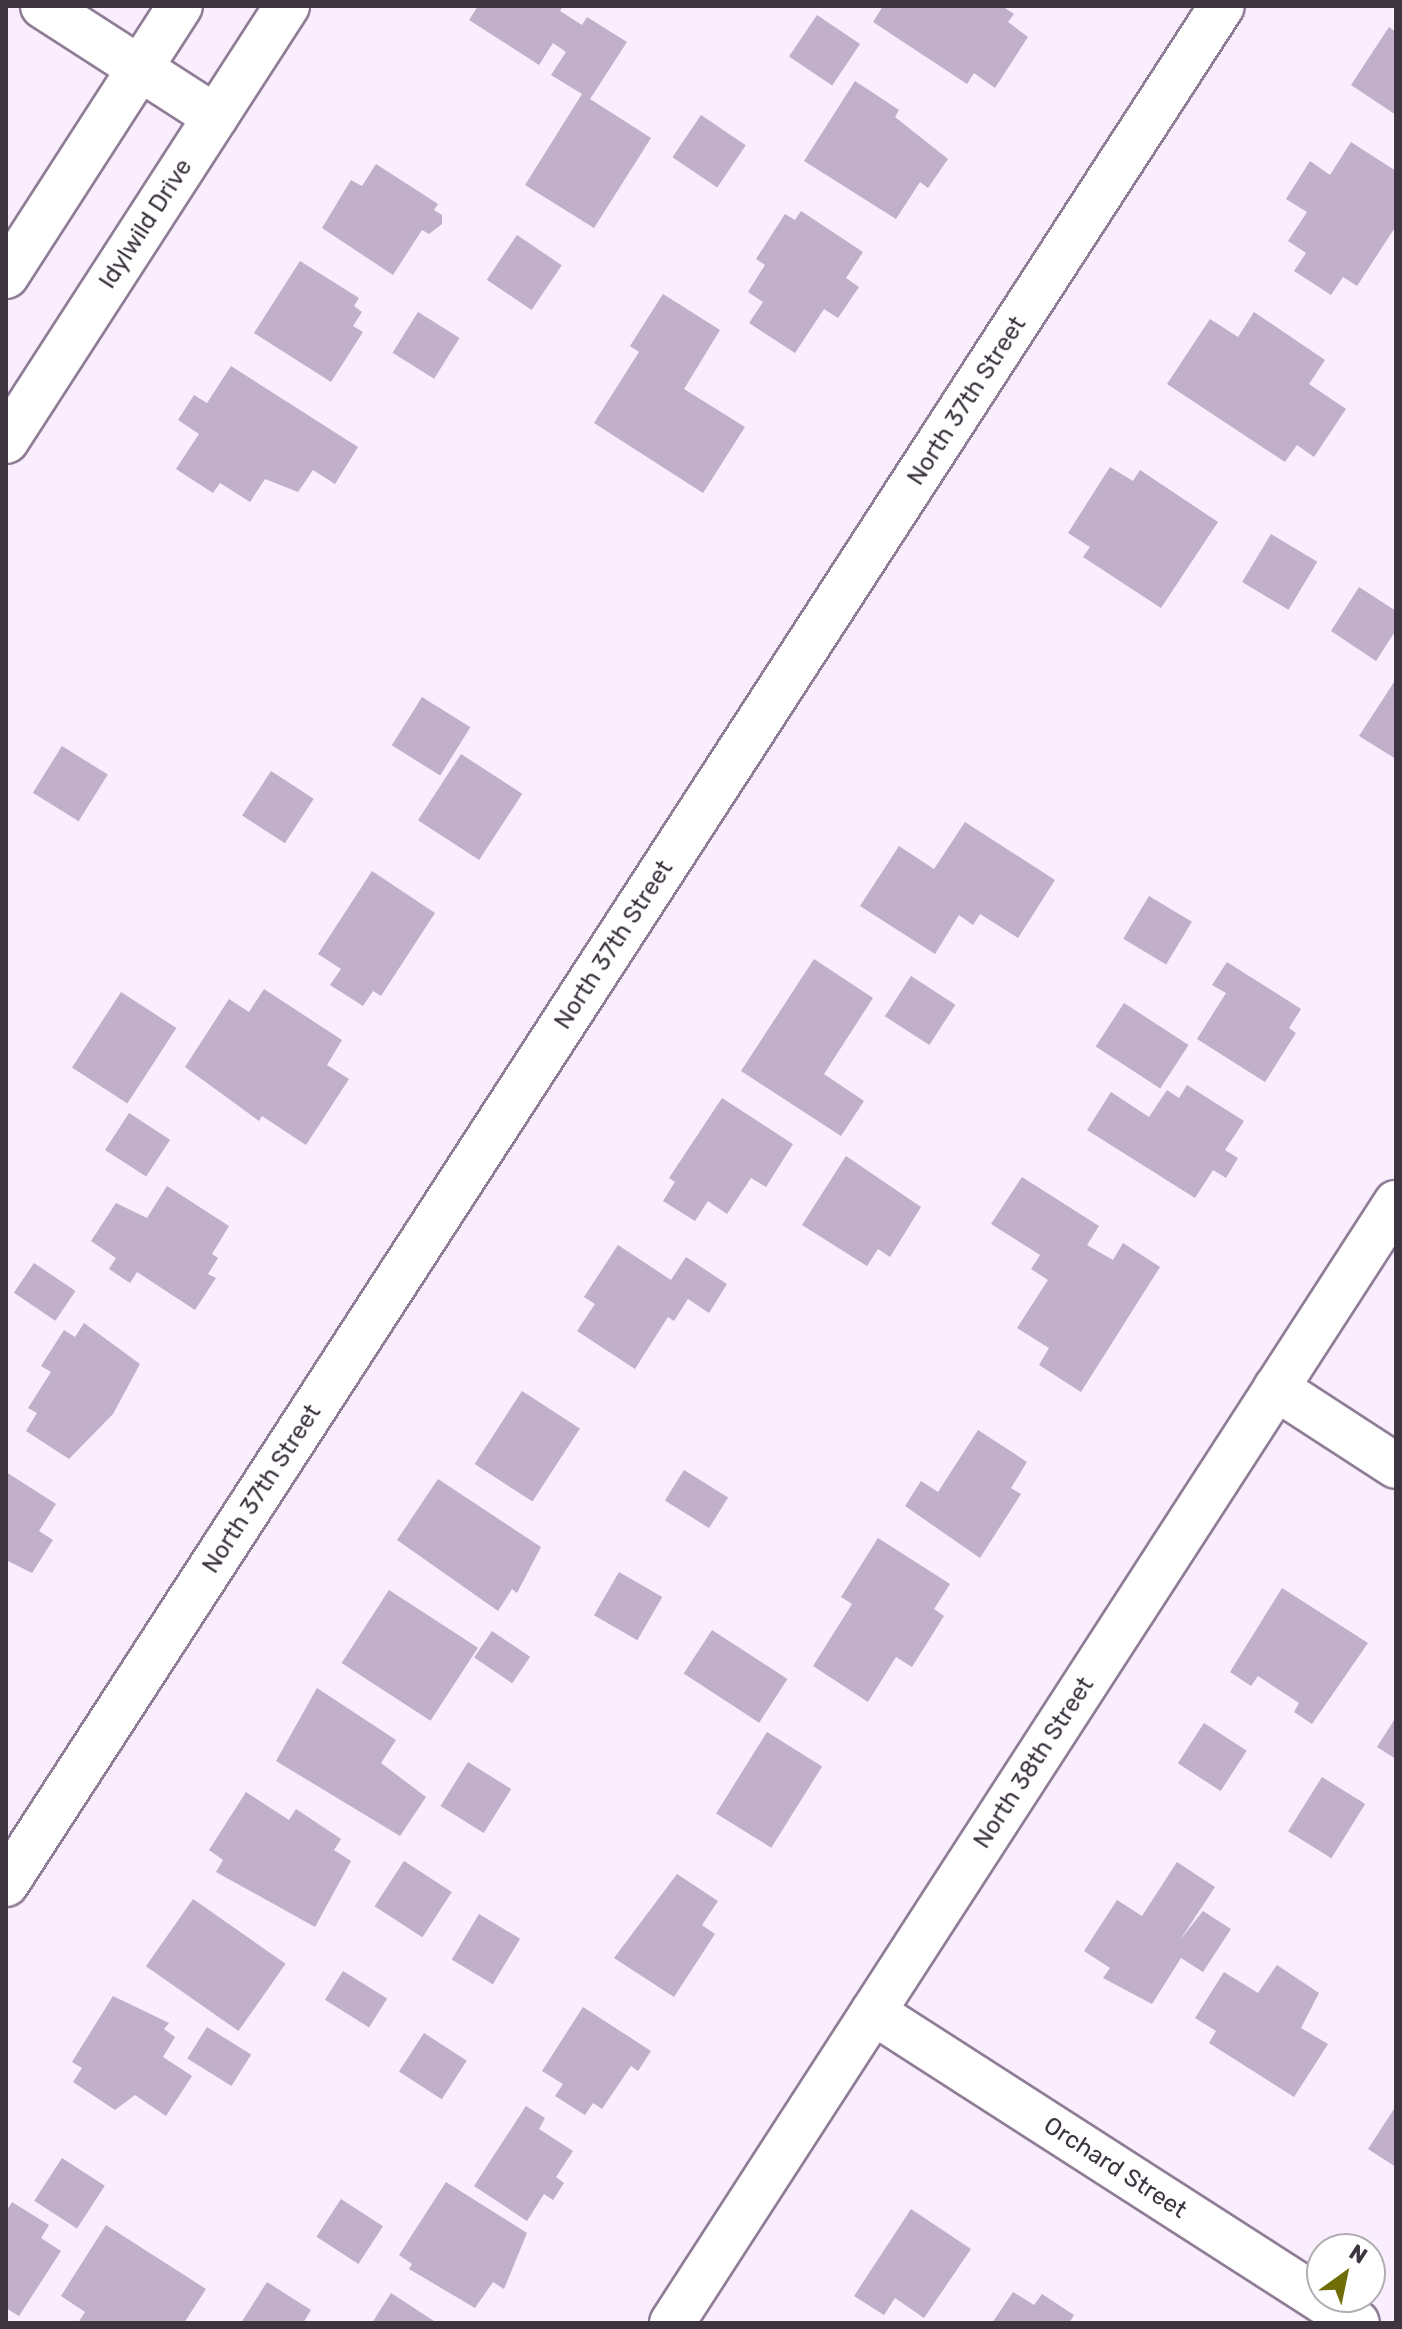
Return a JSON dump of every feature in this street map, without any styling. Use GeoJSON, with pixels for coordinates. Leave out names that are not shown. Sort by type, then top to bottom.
{"type":"FeatureCollection","features":[{"type":"Feature","properties":{"kind":"street"},"geometry":{"type":"LineString","coordinates":[[43,6],[215,117]]}},
{"type":"Feature","properties":{"kind":"street"},"geometry":{"type":"LineString","coordinates":[[6,276],[180,6]]}},
{"type":"Feature","properties":{"kind":"street","name":"Idylwild Drive"},"geometry":{"type":"LineString","coordinates":[[6,441],[287,6]]}},
{"type":"Feature","properties":{"kind":"street","name":"North 37th Street"},"geometry":{"type":"LineString","coordinates":[[6,1884],[1222,6]]}},
{"type":"Feature","properties":{"kind":"street","name":"North 38th Street"},"geometry":{"type":"LineString","coordinates":[[672,2323],[1396,1203]]}},
{"type":"Feature","properties":{"kind":"street"},"geometry":{"type":"LineString","coordinates":[[1276,1388],[1396,1466]]}},
{"type":"Feature","properties":{"kind":"street","name":"Orchard Street"},"geometry":{"type":"LineString","coordinates":[[873,2012],[1357,2323]]}},
{"type":"Feature","properties":{"kind":"building"},"geometry":{"type":"Polygon","coordinates":[[[478,6],[563,6],[560,11],[582,25],[587,17],[627,42],[590,99],[651,138],[594,228],[525,185],[582,94],[551,75],[566,52],[553,43],[539,65],[469,20],[478,6]]]}},
{"type":"Feature","properties":{"kind":"building"},"geometry":{"type":"Polygon","coordinates":[[[883,6],[1002,6],[1014,14],[1008,22],[1028,37],[995,88],[974,73],[967,84],[873,22],[883,6]]]}},
{"type":"Feature","properties":{"kind":"building"},"geometry":{"type":"Polygon","coordinates":[[[817,15],[860,44],[832,86],[789,56],[817,15]]]}},
{"type":"Feature","properties":{"kind":"building"},"geometry":{"type":"Polygon","coordinates":[[[1389,27],[1396,32],[1396,115],[1351,85],[1389,27]]]}},
{"type":"Feature","properties":{"kind":"building"},"geometry":{"type":"Polygon","coordinates":[[[855,81],[899,110],[895,117],[948,159],[928,188],[920,182],[896,219],[804,161],[855,81]]]}},
{"type":"Feature","properties":{"kind":"building"},"geometry":{"type":"Polygon","coordinates":[[[701,115],[746,145],[717,187],[672,157],[701,115]]]}},
{"type":"Feature","properties":{"kind":"building"},"geometry":{"type":"Polygon","coordinates":[[[1351,142],[1396,171],[1396,226],[1357,286],[1343,277],[1331,295],[1294,271],[1306,253],[1288,241],[1307,212],[1286,199],[1310,161],[1330,175],[1351,142]]]}},
{"type":"Feature","properties":{"kind":"building"},"geometry":{"type":"Polygon","coordinates":[[[376,164],[438,204],[434,210],[442,215],[442,224],[429,234],[422,230],[393,275],[322,228],[351,180],[362,186],[376,164]]]}},
{"type":"Feature","properties":{"kind":"building"},"geometry":{"type":"Polygon","coordinates":[[[801,211],[863,252],[846,278],[859,287],[838,318],[824,309],[795,353],[749,323],[763,302],[748,292],[765,265],[756,259],[785,214],[795,220],[801,211]]]}},
{"type":"Feature","properties":{"kind":"building"},"geometry":{"type":"Polygon","coordinates":[[[517,235],[562,265],[532,310],[487,280],[517,235]]]}},
{"type":"Feature","properties":{"kind":"building"},"geometry":{"type":"Polygon","coordinates":[[[300,261],[359,298],[354,306],[362,312],[353,326],[363,332],[331,382],[254,333],[300,261]]]}},
{"type":"Feature","properties":{"kind":"building"},"geometry":{"type":"Polygon","coordinates":[[[663,294],[720,330],[684,389],[745,427],[703,493],[594,423],[639,352],[630,346],[663,294]]]}},
{"type":"Feature","properties":{"kind":"building"},"geometry":{"type":"Polygon","coordinates":[[[418,312],[460,338],[434,379],[393,353],[418,312]]]}},
{"type":"Feature","properties":{"kind":"building"},"geometry":{"type":"Polygon","coordinates":[[[1254,312],[1325,360],[1309,384],[1346,409],[1314,457],[1297,445],[1285,462],[1167,384],[1210,319],[1238,337],[1254,312]]]}},
{"type":"Feature","properties":{"kind":"building"},"geometry":{"type":"Polygon","coordinates":[[[231,366],[358,447],[335,484],[313,470],[298,492],[265,479],[250,502],[220,483],[213,493],[176,469],[199,434],[178,420],[194,395],[207,403],[231,366]]]}},
{"type":"Feature","properties":{"kind":"building"},"geometry":{"type":"Polygon","coordinates":[[[1110,467],[1133,481],[1140,470],[1218,522],[1161,608],[1083,557],[1090,547],[1068,533],[1110,467]]]}},
{"type":"Feature","properties":{"kind":"building"},"geometry":{"type":"Polygon","coordinates":[[[1271,534],[1317,562],[1288,610],[1242,582],[1271,534]]]}},
{"type":"Feature","properties":{"kind":"building"},"geometry":{"type":"Polygon","coordinates":[[[1359,587],[1396,611],[1396,630],[1376,661],[1331,631],[1359,587]]]}},
{"type":"Feature","properties":{"kind":"building"},"geometry":{"type":"Polygon","coordinates":[[[1396,679],[1396,759],[1359,736],[1396,679]]]}},
{"type":"Feature","properties":{"kind":"building"},"geometry":{"type":"Polygon","coordinates":[[[422,697],[470,727],[440,776],[392,745],[422,697]]]}},
{"type":"Feature","properties":{"kind":"building"},"geometry":{"type":"Polygon","coordinates":[[[62,746],[108,775],[79,821],[33,793],[62,746]]]}},
{"type":"Feature","properties":{"kind":"building"},"geometry":{"type":"Polygon","coordinates":[[[461,754],[522,794],[479,860],[418,820],[461,754]]]}},
{"type":"Feature","properties":{"kind":"building"},"geometry":{"type":"Polygon","coordinates":[[[271,771],[314,799],[285,843],[242,815],[271,771]]]}},
{"type":"Feature","properties":{"kind":"building"},"geometry":{"type":"Polygon","coordinates":[[[965,822],[1055,880],[1018,938],[980,914],[973,925],[959,915],[935,954],[860,906],[899,846],[934,869],[965,822]]]}},
{"type":"Feature","properties":{"kind":"building"},"geometry":{"type":"Polygon","coordinates":[[[372,871],[435,913],[381,996],[373,991],[363,1006],[330,985],[341,969],[318,954],[372,871]]]}},
{"type":"Feature","properties":{"kind":"building"},"geometry":{"type":"Polygon","coordinates":[[[1149,896],[1192,922],[1166,965],[1123,939],[1149,896]]]}},
{"type":"Feature","properties":{"kind":"building"},"geometry":{"type":"Polygon","coordinates":[[[814,959],[873,998],[824,1074],[864,1101],[841,1136],[741,1071],[814,959]]]}},
{"type":"Feature","properties":{"kind":"building"},"geometry":{"type":"Polygon","coordinates":[[[1227,962],[1301,1009],[1289,1028],[1296,1033],[1265,1082],[1197,1039],[1226,993],[1212,985],[1227,962]]]}},
{"type":"Feature","properties":{"kind":"building"},"geometry":{"type":"Polygon","coordinates":[[[911,976],[955,1005],[929,1045],[885,1016],[911,976]]]}},
{"type":"Feature","properties":{"kind":"building"},"geometry":{"type":"Polygon","coordinates":[[[264,989],[342,1040],[327,1065],[349,1079],[306,1145],[262,1116],[259,1121],[185,1067],[229,999],[249,1012],[264,989]]]}},
{"type":"Feature","properties":{"kind":"building"},"geometry":{"type":"Polygon","coordinates":[[[121,992],[176,1028],[127,1103],[72,1067],[121,992]]]}},
{"type":"Feature","properties":{"kind":"building"},"geometry":{"type":"Polygon","coordinates":[[[1124,1003],[1189,1045],[1160,1089],[1096,1047],[1124,1003]]]}},
{"type":"Feature","properties":{"kind":"building"},"geometry":{"type":"Polygon","coordinates":[[[1187,1085],[1244,1121],[1225,1150],[1238,1158],[1226,1178],[1213,1170],[1195,1198],[1087,1130],[1111,1092],[1149,1117],[1167,1090],[1179,1098],[1187,1085]]]}},
{"type":"Feature","properties":{"kind":"building"},"geometry":{"type":"Polygon","coordinates":[[[722,1098],[793,1144],[766,1187],[751,1178],[727,1214],[708,1201],[695,1221],[663,1201],[675,1182],[669,1178],[722,1098]]]}},
{"type":"Feature","properties":{"kind":"building"},"geometry":{"type":"Polygon","coordinates":[[[129,1113],[170,1140],[146,1177],[105,1150],[129,1113]]]}},
{"type":"Feature","properties":{"kind":"building"},"geometry":{"type":"Polygon","coordinates":[[[846,1156],[921,1207],[890,1257],[878,1249],[867,1266],[802,1225],[846,1156]]]}},
{"type":"Feature","properties":{"kind":"building"},"geometry":{"type":"Polygon","coordinates":[[[1022,1177],[1099,1226],[1087,1245],[1113,1260],[1123,1243],[1160,1267],[1081,1392],[1039,1365],[1049,1348],[1017,1328],[1048,1280],[1031,1269],[1040,1255],[991,1224],[1022,1177]]]}},
{"type":"Feature","properties":{"kind":"building"},"geometry":{"type":"Polygon","coordinates":[[[167,1186],[229,1226],[212,1254],[218,1258],[208,1274],[216,1278],[195,1310],[137,1272],[130,1283],[109,1269],[116,1258],[91,1241],[116,1203],[147,1218],[167,1186]]]}},
{"type":"Feature","properties":{"kind":"building"},"geometry":{"type":"Polygon","coordinates":[[[618,1245],[671,1280],[686,1257],[727,1284],[709,1313],[688,1299],[674,1321],[668,1317],[635,1369],[577,1331],[595,1304],[584,1297],[618,1245]]]}},
{"type":"Feature","properties":{"kind":"building"},"geometry":{"type":"Polygon","coordinates":[[[34,1263],[75,1291],[55,1321],[14,1293],[34,1263]]]}},
{"type":"Feature","properties":{"kind":"building"},"geometry":{"type":"Polygon","coordinates":[[[84,1323],[140,1364],[113,1414],[69,1459],[26,1431],[37,1413],[28,1408],[51,1372],[41,1366],[64,1330],[75,1337],[84,1323]]]}},
{"type":"Feature","properties":{"kind":"building"},"geometry":{"type":"Polygon","coordinates":[[[522,1391],[580,1429],[532,1502],[475,1464],[522,1391]]]}},
{"type":"Feature","properties":{"kind":"building"},"geometry":{"type":"Polygon","coordinates":[[[978,1430],[1027,1462],[1011,1488],[1021,1494],[980,1558],[905,1506],[921,1481],[938,1492],[978,1430]]]}},
{"type":"Feature","properties":{"kind":"building"},"geometry":{"type":"Polygon","coordinates":[[[684,1470],[728,1498],[709,1528],[665,1501],[684,1470]]]}},
{"type":"Feature","properties":{"kind":"building"},"geometry":{"type":"Polygon","coordinates":[[[6,1472],[56,1504],[39,1531],[53,1540],[32,1573],[6,1560],[6,1472]]]}},
{"type":"Feature","properties":{"kind":"building"},"geometry":{"type":"Polygon","coordinates":[[[438,1479],[541,1547],[517,1593],[512,1589],[498,1611],[397,1540],[438,1479]]]}},
{"type":"Feature","properties":{"kind":"building"},"geometry":{"type":"Polygon","coordinates":[[[878,1538],[950,1584],[934,1609],[944,1616],[912,1667],[896,1657],[868,1702],[813,1666],[852,1604],[841,1597],[878,1538]]]}},
{"type":"Feature","properties":{"kind":"building"},"geometry":{"type":"Polygon","coordinates":[[[619,1572],[662,1597],[637,1640],[594,1615],[619,1572]]]}},
{"type":"Feature","properties":{"kind":"building"},"geometry":{"type":"Polygon","coordinates":[[[1282,1588],[1368,1643],[1312,1724],[1294,1712],[1299,1703],[1258,1676],[1251,1686],[1230,1672],[1282,1588]]]}},
{"type":"Feature","properties":{"kind":"building"},"geometry":{"type":"Polygon","coordinates":[[[389,1590],[478,1648],[431,1721],[342,1663],[389,1590]]]}},
{"type":"Feature","properties":{"kind":"building"},"geometry":{"type":"Polygon","coordinates":[[[712,1630],[787,1679],[759,1723],[684,1674],[712,1630]]]}},
{"type":"Feature","properties":{"kind":"building"},"geometry":{"type":"Polygon","coordinates":[[[492,1631],[530,1657],[512,1683],[474,1658],[492,1631]]]}},
{"type":"Feature","properties":{"kind":"building"},"geometry":{"type":"Polygon","coordinates":[[[317,1688],[396,1740],[381,1763],[426,1797],[400,1836],[276,1761],[317,1688]]]}},
{"type":"Feature","properties":{"kind":"building"},"geometry":{"type":"Polygon","coordinates":[[[1396,1717],[1396,1759],[1377,1747],[1396,1717]]]}},
{"type":"Feature","properties":{"kind":"building"},"geometry":{"type":"Polygon","coordinates":[[[1204,1723],[1247,1751],[1221,1791],[1178,1763],[1204,1723]]]}},
{"type":"Feature","properties":{"kind":"building"},"geometry":{"type":"Polygon","coordinates":[[[767,1732],[822,1766],[771,1848],[716,1813],[767,1732]]]}},
{"type":"Feature","properties":{"kind":"building"},"geometry":{"type":"Polygon","coordinates":[[[468,1762],[511,1789],[484,1833],[440,1806],[468,1762]]]}},
{"type":"Feature","properties":{"kind":"building"},"geometry":{"type":"Polygon","coordinates":[[[1322,1777],[1365,1804],[1331,1858],[1288,1831],[1322,1777]]]}},
{"type":"Feature","properties":{"kind":"building"},"geometry":{"type":"Polygon","coordinates":[[[246,1792],[289,1820],[296,1809],[341,1839],[334,1850],[351,1861],[315,1927],[216,1872],[223,1860],[209,1850],[246,1792]]]}},
{"type":"Feature","properties":{"kind":"building"},"geometry":{"type":"Polygon","coordinates":[[[404,1861],[452,1892],[422,1937],[375,1906],[404,1861]]]}},
{"type":"Feature","properties":{"kind":"building"},"geometry":{"type":"Polygon","coordinates":[[[1177,1862],[1215,1887],[1180,1940],[1203,1911],[1231,1929],[1203,1972],[1181,1958],[1152,2004],[1103,1978],[1110,1968],[1084,1951],[1117,1900],[1142,1916],[1177,1862]]]}},
{"type":"Feature","properties":{"kind":"building"},"geometry":{"type":"Polygon","coordinates":[[[677,1874],[718,1901],[702,1925],[715,1934],[674,1997],[614,1958],[677,1874]]]}},
{"type":"Feature","properties":{"kind":"building"},"geometry":{"type":"Polygon","coordinates":[[[193,1899],[286,1964],[239,2031],[146,1966],[193,1899]]]}},
{"type":"Feature","properties":{"kind":"building"},"geometry":{"type":"Polygon","coordinates":[[[479,1914],[520,1939],[493,1984],[452,1959],[479,1914]]]}},
{"type":"Feature","properties":{"kind":"building"},"geometry":{"type":"Polygon","coordinates":[[[1277,1965],[1319,1993],[1301,2028],[1328,2044],[1294,2097],[1209,2043],[1216,2031],[1195,2018],[1224,1972],[1258,1993],[1277,1965]]]}},
{"type":"Feature","properties":{"kind":"building"},"geometry":{"type":"Polygon","coordinates":[[[343,1971],[387,1999],[369,2027],[325,2000],[343,1971]]]}},
{"type":"Feature","properties":{"kind":"building"},"geometry":{"type":"Polygon","coordinates":[[[113,1996],[169,2023],[164,2029],[175,2037],[163,2057],[192,2076],[166,2116],[135,2095],[115,2110],[73,2082],[82,2068],[72,2062],[113,1996]]]}},
{"type":"Feature","properties":{"kind":"building"},"geometry":{"type":"Polygon","coordinates":[[[583,2007],[651,2051],[638,2071],[631,2066],[602,2109],[593,2103],[585,2115],[555,2096],[563,2084],[542,2071],[583,2007]]]}},
{"type":"Feature","properties":{"kind":"building"},"geometry":{"type":"Polygon","coordinates":[[[207,2027],[251,2055],[231,2086],[187,2058],[207,2027]]]}},
{"type":"Feature","properties":{"kind":"building"},"geometry":{"type":"Polygon","coordinates":[[[424,2033],[467,2061],[442,2099],[399,2072],[424,2033]]]}},
{"type":"Feature","properties":{"kind":"building"},"geometry":{"type":"Polygon","coordinates":[[[526,2106],[545,2118],[539,2129],[573,2151],[556,2177],[564,2183],[553,2200],[544,2194],[527,2221],[474,2186],[526,2106]]]}},
{"type":"Feature","properties":{"kind":"building"},"geometry":{"type":"Polygon","coordinates":[[[1396,2106],[1396,2167],[1368,2149],[1396,2106]]]}},
{"type":"Feature","properties":{"kind":"building"},"geometry":{"type":"Polygon","coordinates":[[[62,2158],[105,2186],[77,2229],[34,2201],[62,2158]]]}},
{"type":"Feature","properties":{"kind":"building"},"geometry":{"type":"Polygon","coordinates":[[[446,2182],[527,2233],[504,2289],[493,2282],[475,2308],[409,2269],[412,2264],[399,2255],[446,2182]]]}},
{"type":"Feature","properties":{"kind":"building"},"geometry":{"type":"Polygon","coordinates":[[[341,2199],[383,2226],[358,2264],[316,2237],[341,2199]]]}},
{"type":"Feature","properties":{"kind":"building"},"geometry":{"type":"Polygon","coordinates":[[[12,2202],[49,2225],[41,2238],[61,2251],[19,2316],[6,2308],[6,2212],[12,2202]]]}},
{"type":"Feature","properties":{"kind":"building"},"geometry":{"type":"Polygon","coordinates":[[[911,2209],[971,2249],[924,2318],[895,2298],[884,2315],[854,2296],[911,2209]]]}},
{"type":"Feature","properties":{"kind":"building"},"geometry":{"type":"Polygon","coordinates":[[[106,2225],[206,2289],[184,2323],[78,2323],[85,2312],[61,2296],[106,2225]]]}},
{"type":"Feature","properties":{"kind":"building"},"geometry":{"type":"Polygon","coordinates":[[[267,2282],[311,2310],[303,2323],[241,2323],[267,2282]]]}},
{"type":"Feature","properties":{"kind":"building"},"geometry":{"type":"Polygon","coordinates":[[[1013,2292],[1034,2305],[1042,2294],[1074,2315],[1069,2323],[992,2323],[1013,2292]]]}},
{"type":"Feature","properties":{"kind":"building"},"geometry":{"type":"Polygon","coordinates":[[[391,2293],[437,2323],[372,2323],[391,2293]]]}}]}
